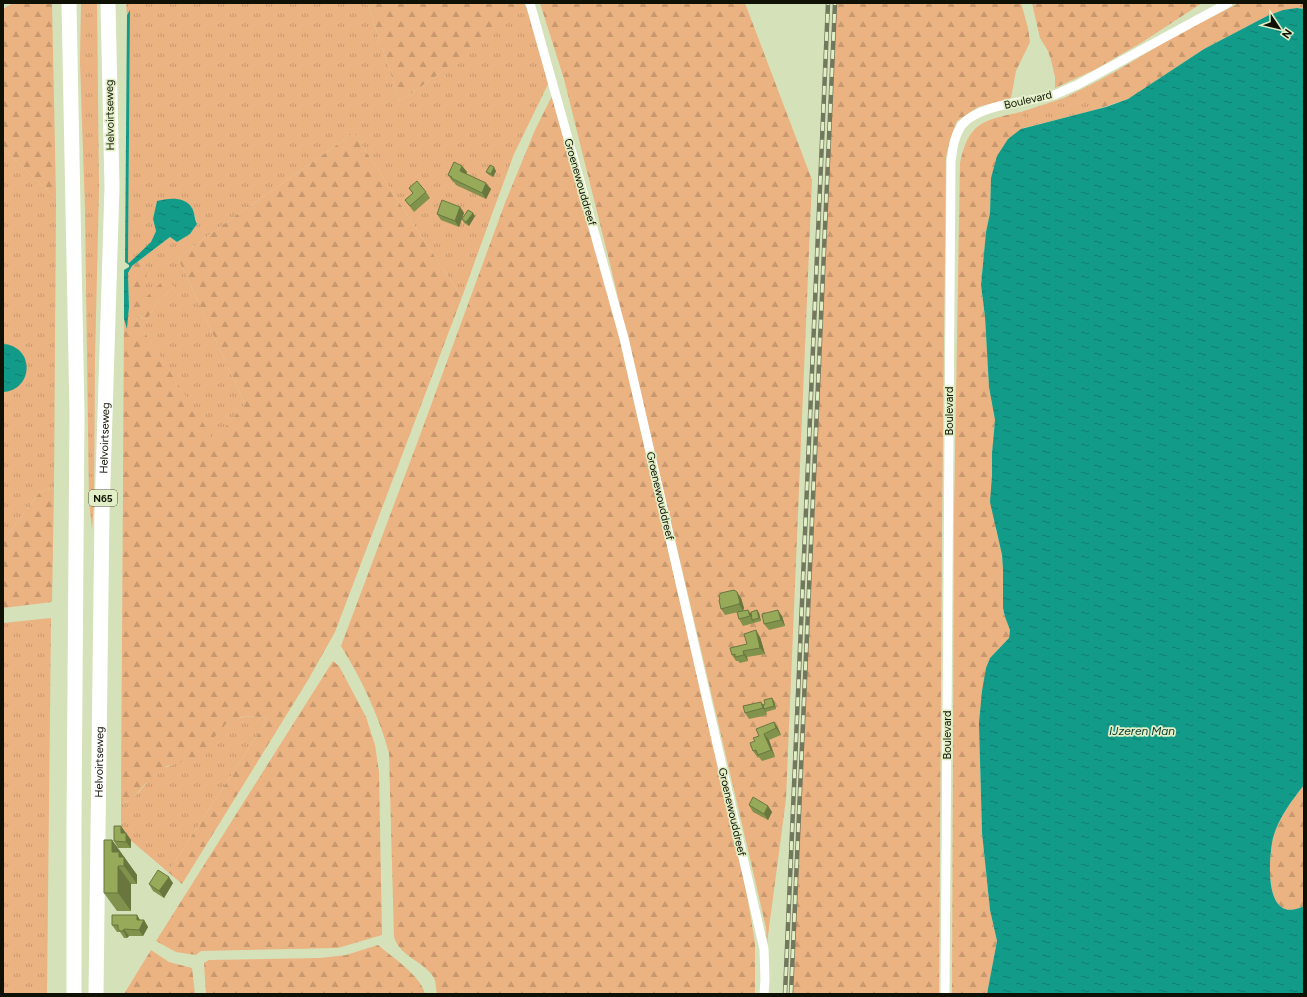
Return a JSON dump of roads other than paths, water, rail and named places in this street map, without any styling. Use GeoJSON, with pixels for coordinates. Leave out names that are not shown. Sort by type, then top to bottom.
{"type":"FeatureCollection","features":[{"type":"Feature","properties":{"kind":"main road","name":"N65"},"geometry":{"type":"LineString","coordinates":[[69,3],[77,413],[74,994]]}},
{"type":"Feature","properties":{"kind":"main road","name":"Helvoirtseweg"},"geometry":{"type":"LineString","coordinates":[[96,994],[102,514],[112,187],[108,3]]}},
{"type":"Feature","properties":{"kind":"street","name":"Groenewouddreef"},"geometry":{"type":"LineString","coordinates":[[530,3],[624,338],[764,949],[764,994]]}},
{"type":"Feature","properties":{"kind":"street","name":"Boulevard"},"geometry":{"type":"LineString","coordinates":[[945,994],[951,161],[954,141],[962,124],[978,114],[991,108],[1054,95],[1077,85],[1228,3]]}},
{"type":"Feature","properties":{"kind":"water","name":"IJzeren Man"},"geometry":{"type":"Polygon","coordinates":[[[1297,8],[1304,9],[1304,785],[1286,810],[1275,831],[1271,848],[1270,875],[1275,899],[1282,907],[1291,910],[1304,906],[1304,994],[987,994],[997,941],[990,910],[982,833],[979,723],[986,668],[990,658],[1009,638],[1010,630],[1003,608],[1002,555],[990,502],[995,420],[989,387],[985,317],[981,285],[986,232],[990,213],[991,178],[997,156],[1008,139],[1021,129],[1106,107],[1128,99],[1204,49],[1267,16],[1283,10],[1297,8]]]}},
{"type":"Feature","properties":{"kind":"water"},"geometry":{"type":"Polygon","coordinates":[[[130,10],[128,262],[129,263],[151,242],[156,231],[153,219],[157,201],[176,199],[185,201],[193,210],[197,224],[190,234],[177,242],[170,237],[132,266],[128,273],[129,307],[127,329],[124,319],[124,270],[129,267],[129,265],[125,262],[127,15],[130,10]]]}},
{"type":"Feature","properties":{"kind":"water"},"geometry":{"type":"Polygon","coordinates":[[[3,344],[13,347],[21,352],[27,368],[21,384],[13,389],[3,392],[3,344]]]}},
{"type":"Feature","properties":{"kind":"railway"},"geometry":{"type":"LineString","coordinates":[[785,994],[828,3]]}},
{"type":"Feature","properties":{"kind":"railway"},"geometry":{"type":"LineString","coordinates":[[791,994],[835,3]]}}]}
